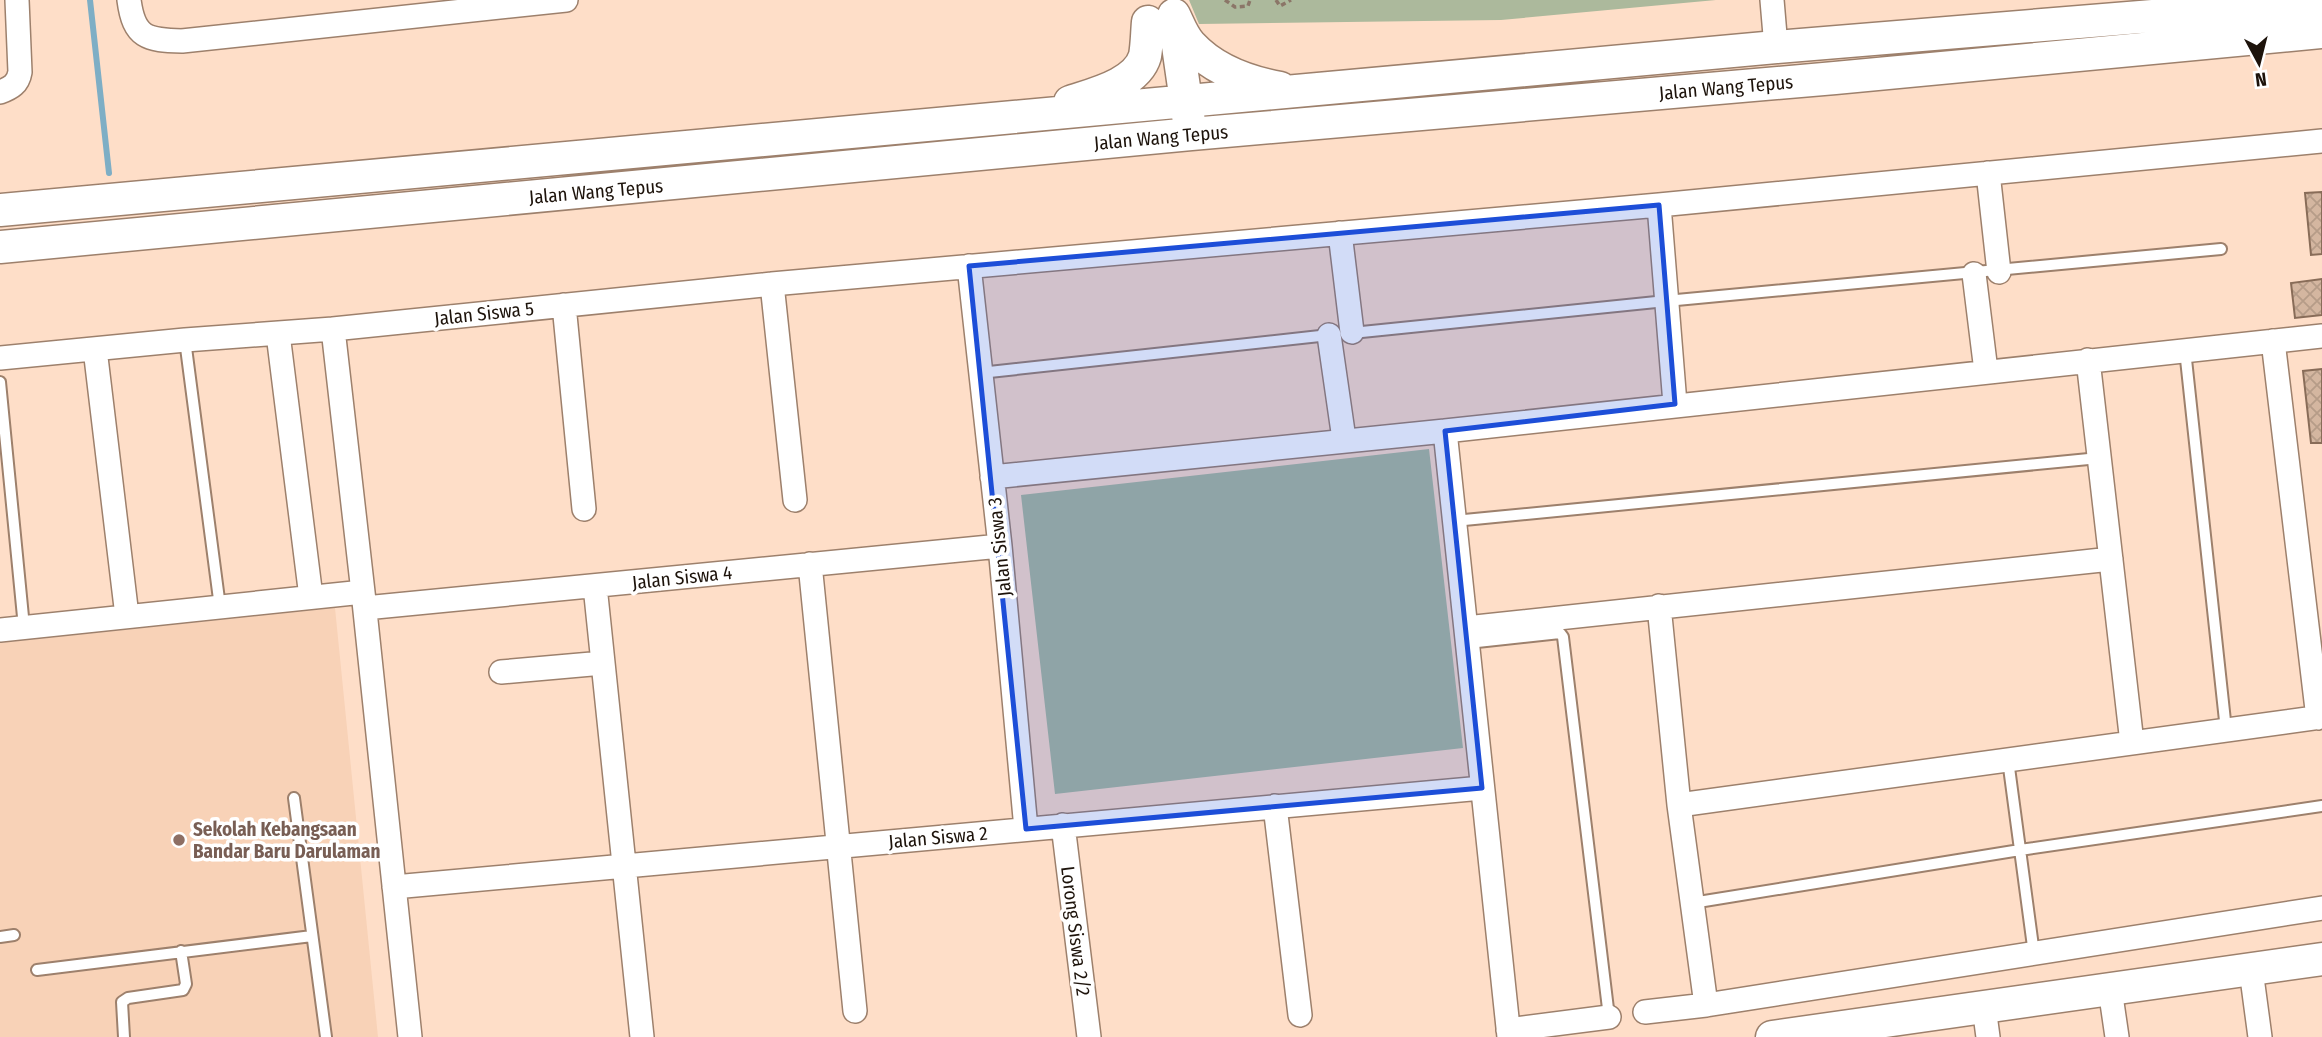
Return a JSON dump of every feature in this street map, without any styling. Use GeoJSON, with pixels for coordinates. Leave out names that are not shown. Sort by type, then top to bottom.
{"type":"FeatureCollection","features":[{"type":"Feature","properties":{"kind":"main road"},"geometry":{"type":"LineString","coordinates":[[1160,9],[1189,43],[1225,70],[1261,85],[1305,92]]}},
{"type":"Feature","properties":{"kind":"main road"},"geometry":{"type":"LineString","coordinates":[[1160,9],[1176,136]]}},
{"type":"Feature","properties":{"kind":"main road"},"geometry":{"type":"LineString","coordinates":[[1032,116],[1124,81],[1140,66],[1160,9]]}},
{"type":"Feature","properties":{"kind":"main road","name":"Jalan Wang Tepus"},"geometry":{"type":"LineString","coordinates":[[0,210],[1776,47],[2320,25]]}},
{"type":"Feature","properties":{"kind":"main road","name":"Jalan Wang Tepus"},"geometry":{"type":"LineString","coordinates":[[0,247],[1176,136],[1863,75],[2320,25]]}},
{"type":"Feature","properties":{"kind":"main road"},"geometry":{"type":"LineString","coordinates":[[1772,1037],[1986,1022],[2110,989],[2322,959]]}},
{"type":"Feature","properties":{"kind":"street"},"geometry":{"type":"LineString","coordinates":[[0,92],[12,87],[20,72],[17,0]]}},
{"type":"Feature","properties":{"kind":"street"},"geometry":{"type":"LineString","coordinates":[[129,0],[131,18],[141,33],[161,40],[182,41],[566,0]]}},
{"type":"Feature","properties":{"kind":"street"},"geometry":{"type":"LineString","coordinates":[[1772,0],[1776,47]]}},
{"type":"Feature","properties":{"kind":"street","name":"Jalan Siswa 5"},"geometry":{"type":"LineString","coordinates":[[0,358],[333,329],[772,284],[1659,205],[2322,141]]}},
{"type":"Feature","properties":{"kind":"street"},"geometry":{"type":"LineString","coordinates":[[1989,173],[1999,271]]}},
{"type":"Feature","properties":{"kind":"street"},"geometry":{"type":"LineString","coordinates":[[1659,205],[1675,404]]}},
{"type":"Feature","properties":{"kind":"street"},"geometry":{"type":"LineString","coordinates":[[1340,233],[1353,332]]}},
{"type":"Feature","properties":{"kind":"street","name":"Jalan Siswa 3"},"geometry":{"type":"LineString","coordinates":[[969,266],[1000,546],[1026,829]]}},
{"type":"Feature","properties":{"kind":"street"},"geometry":{"type":"LineString","coordinates":[[1974,274],[1986,371]]}},
{"type":"Feature","properties":{"kind":"street"},"geometry":{"type":"LineString","coordinates":[[772,284],[795,500]]}},
{"type":"Feature","properties":{"kind":"street"},"geometry":{"type":"LineString","coordinates":[[564,305],[583,509]]}},
{"type":"Feature","properties":{"kind":"street"},"geometry":{"type":"LineString","coordinates":[[333,329],[410,1037]]}},
{"type":"Feature","properties":{"kind":"street"},"geometry":{"type":"LineString","coordinates":[[278,334],[311,597]]}},
{"type":"Feature","properties":{"kind":"street"},"geometry":{"type":"LineString","coordinates":[[1329,335],[1344,439]]}},
{"type":"Feature","properties":{"kind":"street"},"geometry":{"type":"LineString","coordinates":[[992,477],[1344,439],[1446,431],[1675,404],[2322,336]]}},
{"type":"Feature","properties":{"kind":"street"},"geometry":{"type":"LineString","coordinates":[[1679,805],[2320,717],[2273,341]]}},
{"type":"Feature","properties":{"kind":"street"},"geometry":{"type":"LineString","coordinates":[[95,349],[127,616]]}},
{"type":"Feature","properties":{"kind":"street"},"geometry":{"type":"LineString","coordinates":[[2088,360],[2132,743]]}},
{"type":"Feature","properties":{"kind":"street"},"geometry":{"type":"LineString","coordinates":[[1446,431],[1508,1034],[1609,1017]]}},
{"type":"Feature","properties":{"kind":"street","name":"Jalan Siswa 4"},"geometry":{"type":"LineString","coordinates":[[0,630],[311,597],[364,600],[595,586],[1000,546]]}},
{"type":"Feature","properties":{"kind":"street"},"geometry":{"type":"LineString","coordinates":[[1467,635],[1658,606],[2111,559]]}},
{"type":"Feature","properties":{"kind":"street"},"geometry":{"type":"LineString","coordinates":[[810,565],[855,1011]]}},
{"type":"Feature","properties":{"kind":"street"},"geometry":{"type":"LineString","coordinates":[[595,586],[642,1037]]}},
{"type":"Feature","properties":{"kind":"street"},"geometry":{"type":"LineString","coordinates":[[1658,606],[1679,805],[1706,1005]]}},
{"type":"Feature","properties":{"kind":"street"},"geometry":{"type":"LineString","coordinates":[[501,672],[603,663]]}},
{"type":"Feature","properties":{"kind":"street","name":"Jalan Siswa 2"},"geometry":{"type":"LineString","coordinates":[[394,887],[1482,788]]}},
{"type":"Feature","properties":{"kind":"street"},"geometry":{"type":"LineString","coordinates":[[1275,806],[1300,1015]]}},
{"type":"Feature","properties":{"kind":"street","name":"Lorong Siswa 2/2"},"geometry":{"type":"LineString","coordinates":[[1063,825],[1089,1037]]}},
{"type":"Feature","properties":{"kind":"street"},"geometry":{"type":"LineString","coordinates":[[1645,1012],[1706,1005],[2322,908]]}},
{"type":"Feature","properties":{"kind":"street"},"geometry":{"type":"LineString","coordinates":[[2251,970],[2260,1037]]}},
{"type":"Feature","properties":{"kind":"street"},"geometry":{"type":"LineString","coordinates":[[2110,989],[2117,1037]]}},
{"type":"Feature","properties":{"kind":"lane"},"geometry":{"type":"LineString","coordinates":[[980,373],[1353,332],[2221,249]]}},
{"type":"Feature","properties":{"kind":"lane"},"geometry":{"type":"LineString","coordinates":[[185,340],[220,607]]}},
{"type":"Feature","properties":{"kind":"lane"},"geometry":{"type":"LineString","coordinates":[[2185,350],[2226,730]]}},
{"type":"Feature","properties":{"kind":"lane"},"geometry":{"type":"LineString","coordinates":[[0,382],[24,627]]}},
{"type":"Feature","properties":{"kind":"lane"},"geometry":{"type":"LineString","coordinates":[[1454,521],[2099,458]]}},
{"type":"Feature","properties":{"kind":"lane"},"geometry":{"type":"LineString","coordinates":[[1467,635],[1560,633],[1563,637],[1609,1017]]}},
{"type":"Feature","properties":{"kind":"lane"},"geometry":{"type":"LineString","coordinates":[[2008,760],[2034,954]]}},
{"type":"Feature","properties":{"kind":"lane"},"geometry":{"type":"LineString","coordinates":[[294,798],[326,1037]]}},
{"type":"Feature","properties":{"kind":"lane"},"geometry":{"type":"LineString","coordinates":[[1691,903],[2020,850],[2322,806]]}},
{"type":"Feature","properties":{"kind":"lane"},"geometry":{"type":"LineString","coordinates":[[0,937],[14,935]]}},
{"type":"Feature","properties":{"kind":"lane"},"geometry":{"type":"LineString","coordinates":[[37,970],[312,936]]}},
{"type":"Feature","properties":{"kind":"lane"},"geometry":{"type":"LineString","coordinates":[[124,1037],[122,1002],[128,998],[183,990],[186,985],[181,951]]}},
{"type":"Feature","properties":{"kind":"path"},"geometry":{"type":"LineString","coordinates":[[1225,0],[1235,7],[1248,6],[1250,0]]}},
{"type":"Feature","properties":{"kind":"path"},"geometry":{"type":"LineString","coordinates":[[1276,0],[1280,6],[1291,0]]}},
{"type":"Feature","properties":{"kind":"highlighted area"},"geometry":{"type":"Polygon","coordinates":[[[1659,205],[1675,404],[1445,431],[1482,788],[1026,829],[969,266],[1659,205]]]}},
{"type":"Feature","properties":{"kind":"shaded area","name":"Sekolah Kebangsaan Bandar Baru Darulaman"},"geometry":{"type":"Polygon","coordinates":[[[335,608],[378,1037],[0,1037],[0,643],[335,608]]]}},
{"type":"Feature","properties":{"kind":"green space"},"geometry":{"type":"Polygon","coordinates":[[[1189,0],[1716,0],[1501,20],[1199,24],[1189,0]]]}},
{"type":"Feature","properties":{"kind":"green space"},"geometry":{"type":"Polygon","coordinates":[[[1429,449],[1463,748],[1055,794],[1021,495],[1429,449]]]}},
{"type":"Feature","properties":{"kind":"building"},"geometry":{"type":"Polygon","coordinates":[[[2322,192],[2322,254],[2311,255],[2305,193],[2322,192]]]}},
{"type":"Feature","properties":{"kind":"building"},"geometry":{"type":"Polygon","coordinates":[[[2322,279],[2322,315],[2295,318],[2291,283],[2322,279]]]}},
{"type":"Feature","properties":{"kind":"building"},"geometry":{"type":"Polygon","coordinates":[[[2322,369],[2322,443],[2311,443],[2303,371],[2322,369]]]}},
{"type":"Feature","properties":{"kind":"waterway"},"geometry":{"type":"LineString","coordinates":[[90,0],[109,173]]}},
{"type":"Feature","properties":{"kind":"place","name":"Sekolah Kebangsaan Bandar Baru Darulaman"},"geometry":{"type":"Point","coordinates":[179,840]}}]}
